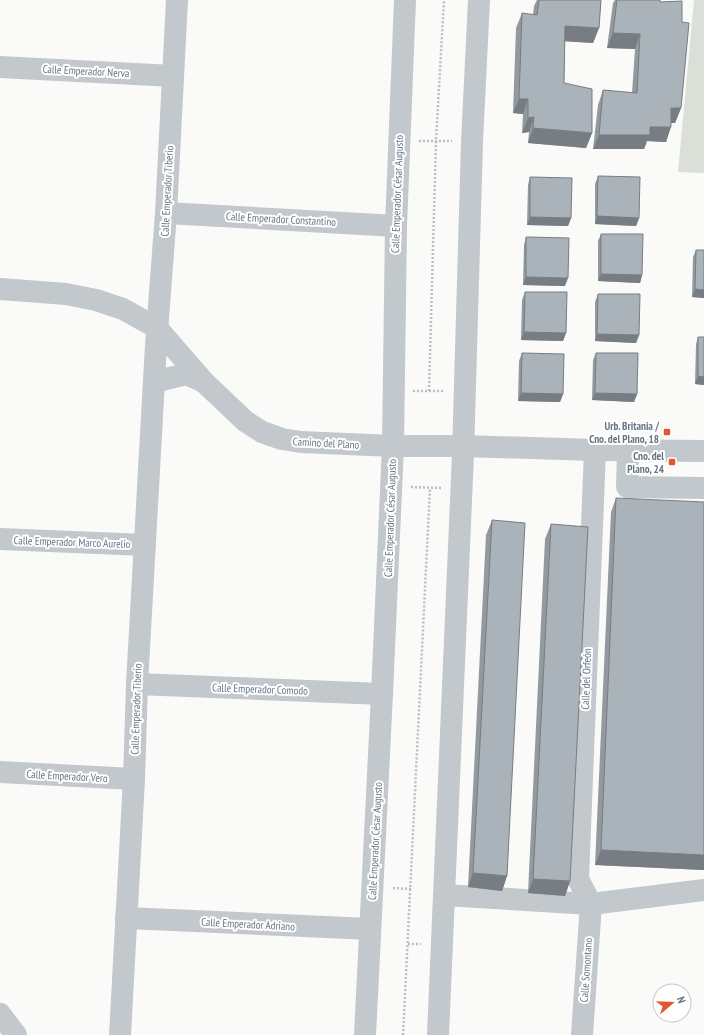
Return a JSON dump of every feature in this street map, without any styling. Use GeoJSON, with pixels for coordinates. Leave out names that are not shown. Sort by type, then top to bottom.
{"type":"FeatureCollection","features":[{"type":"Feature","properties":{"kind":"street","name":"Calle Emperador Tiberio"},"geometry":{"type":"LineString","coordinates":[[120,1035],[134,779],[137,684],[157,328],[166,213],[177,0]]}},
{"type":"Feature","properties":{"kind":"street","name":"Calle Emperador César Augusto"},"geometry":{"type":"LineString","coordinates":[[365,1035],[393,446],[396,226],[405,0]]}},
{"type":"Feature","properties":{"kind":"street"},"geometry":{"type":"LineString","coordinates":[[438,1035],[462,489],[472,142],[479,0]]}},
{"type":"Feature","properties":{"kind":"street","name":"Calle Emperador Nerva"},"geometry":{"type":"LineString","coordinates":[[0,67],[173,76]]}},
{"type":"Feature","properties":{"kind":"street","name":"Calle Emperador Constantino"},"geometry":{"type":"LineString","coordinates":[[166,213],[396,226]]}},
{"type":"Feature","properties":{"kind":"street","name":"Camino del Plano"},"geometry":{"type":"LineString","coordinates":[[0,289],[66,294],[96,300],[123,309],[157,328],[204,382],[245,421],[262,432],[282,439],[301,442],[393,446],[704,451]]}},
{"type":"Feature","properties":{"kind":"street"},"geometry":{"type":"LineString","coordinates":[[154,382],[186,374],[204,382]]}},
{"type":"Feature","properties":{"kind":"street","name":"Calle del Orfeón"},"geometry":{"type":"LineString","coordinates":[[591,904],[578,879],[595,450]]}},
{"type":"Feature","properties":{"kind":"street"},"geometry":{"type":"LineString","coordinates":[[628,450],[627,487],[704,488]]}},
{"type":"Feature","properties":{"kind":"street","name":"Calle Emperador Marco Aurelio"},"geometry":{"type":"LineString","coordinates":[[0,539],[145,545]]}},
{"type":"Feature","properties":{"kind":"street","name":"Calle Emperador Comodo"},"geometry":{"type":"LineString","coordinates":[[137,684],[382,694]]}},
{"type":"Feature","properties":{"kind":"street","name":"Calle Emperador Vero"},"geometry":{"type":"LineString","coordinates":[[0,772],[134,779]]}},
{"type":"Feature","properties":{"kind":"street"},"geometry":{"type":"LineString","coordinates":[[444,895],[591,904],[704,890]]}},
{"type":"Feature","properties":{"kind":"street","name":"Calle Somontano"},"geometry":{"type":"LineString","coordinates":[[582,1035],[591,904]]}},
{"type":"Feature","properties":{"kind":"street","name":"Calle Emperador Adriano"},"geometry":{"type":"LineString","coordinates":[[126,918],[370,929]]}},
{"type":"Feature","properties":{"kind":"street"},"geometry":{"type":"LineString","coordinates":[[0,1014],[16,1035]]}},
{"type":"Feature","properties":{"kind":"path"},"geometry":{"type":"LineString","coordinates":[[429,391],[436,141],[444,0]]}},
{"type":"Feature","properties":{"kind":"path"},"geometry":{"type":"LineString","coordinates":[[399,141],[472,142]]}},
{"type":"Feature","properties":{"kind":"path"},"geometry":{"type":"LineString","coordinates":[[393,390],[465,392]]}},
{"type":"Feature","properties":{"kind":"path"},"geometry":{"type":"LineString","coordinates":[[391,486],[462,489]]}},
{"type":"Feature","properties":{"kind":"path"},"geometry":{"type":"LineString","coordinates":[[403,1035],[430,488]]}},
{"type":"Feature","properties":{"kind":"shaded area"},"geometry":{"type":"Polygon","coordinates":[[[694,0],[704,0],[704,173],[678,172],[694,0]]]}},
{"type":"Feature","properties":{"kind":"building"},"geometry":{"type":"Polygon","coordinates":[[[539,0],[601,0],[599,28],[565,26],[564,83],[592,89],[592,133],[533,128],[534,117],[528,118],[528,99],[519,99],[522,13],[537,15],[539,0]]]}},
{"type":"Feature","properties":{"kind":"building"},"geometry":{"type":"Polygon","coordinates":[[[617,0],[660,0],[660,2],[682,1],[682,22],[689,23],[681,108],[671,108],[671,127],[650,127],[650,135],[599,135],[603,90],[637,93],[640,34],[613,33],[617,0]]]}},
{"type":"Feature","properties":{"kind":"building"},"geometry":{"type":"Polygon","coordinates":[[[598,176],[640,177],[639,218],[597,216],[598,176]]]}},
{"type":"Feature","properties":{"kind":"building"},"geometry":{"type":"Polygon","coordinates":[[[530,177],[572,178],[571,218],[530,217],[530,177]]]}},
{"type":"Feature","properties":{"kind":"building"},"geometry":{"type":"Polygon","coordinates":[[[601,234],[643,234],[642,275],[601,274],[601,234]]]}},
{"type":"Feature","properties":{"kind":"building"},"geometry":{"type":"Polygon","coordinates":[[[526,237],[569,238],[568,278],[526,277],[526,237]]]}},
{"type":"Feature","properties":{"kind":"building"},"geometry":{"type":"Polygon","coordinates":[[[696,250],[704,250],[704,290],[695,289],[696,250]]]}},
{"type":"Feature","properties":{"kind":"building"},"geometry":{"type":"Polygon","coordinates":[[[525,292],[567,292],[566,333],[524,332],[525,292]]]}},
{"type":"Feature","properties":{"kind":"building"},"geometry":{"type":"Polygon","coordinates":[[[598,294],[640,294],[639,335],[597,334],[598,294]]]}},
{"type":"Feature","properties":{"kind":"building"},"geometry":{"type":"Polygon","coordinates":[[[698,337],[704,337],[704,377],[698,376],[698,337]]]}},
{"type":"Feature","properties":{"kind":"building"},"geometry":{"type":"Polygon","coordinates":[[[522,353],[564,354],[563,394],[521,393],[522,353]]]}},
{"type":"Feature","properties":{"kind":"building"},"geometry":{"type":"Polygon","coordinates":[[[596,353],[638,353],[637,394],[595,393],[596,353]]]}},
{"type":"Feature","properties":{"kind":"building"},"geometry":{"type":"Polygon","coordinates":[[[616,498],[704,502],[704,855],[601,850],[616,498]]]}},
{"type":"Feature","properties":{"kind":"building"},"geometry":{"type":"Polygon","coordinates":[[[492,520],[525,523],[507,876],[473,873],[492,520]]]}},
{"type":"Feature","properties":{"kind":"building"},"geometry":{"type":"Polygon","coordinates":[[[551,524],[588,527],[570,881],[533,879],[551,524]]]}},
{"type":"Feature","properties":{"kind":"place","name":"Urb. Britania / Cno. del Plano, 18"},"geometry":{"type":"Point","coordinates":[667,432]}},
{"type":"Feature","properties":{"kind":"place","name":"Cno. del Plano, 24"},"geometry":{"type":"Point","coordinates":[672,462]}}]}
